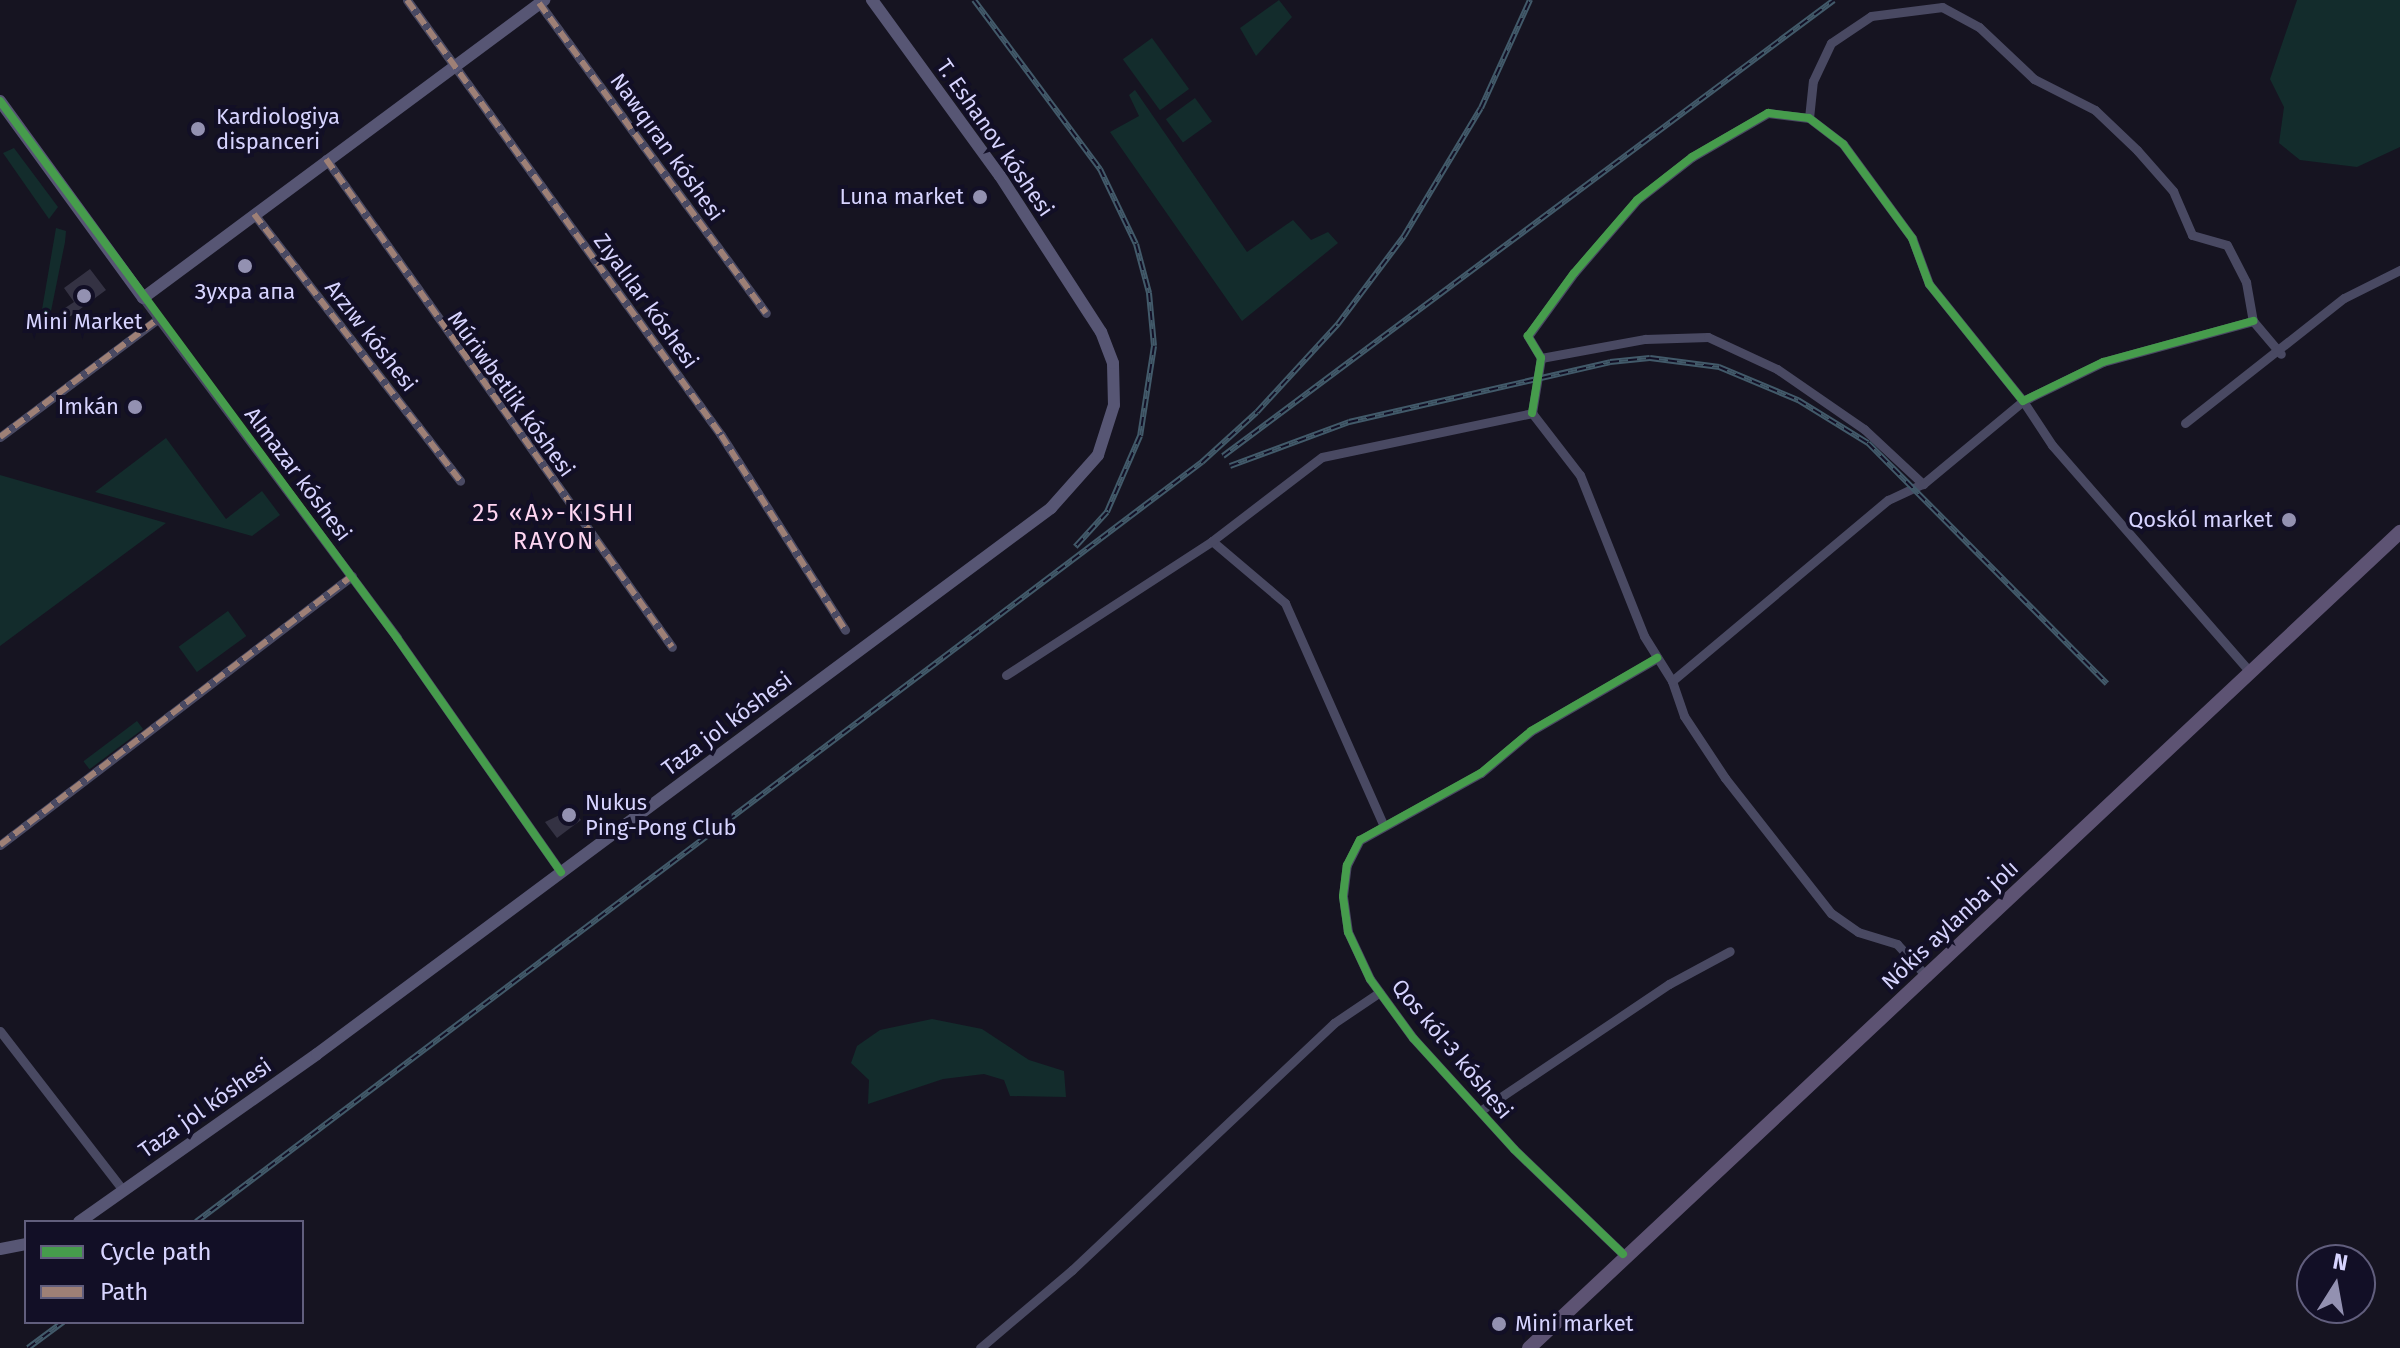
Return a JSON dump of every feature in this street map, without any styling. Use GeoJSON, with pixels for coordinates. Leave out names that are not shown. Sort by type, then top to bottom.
{"type":"FeatureCollection","features":[{"type":"Feature","properties":{"kind":"main road","name":"T. Eshanov kóshesi"},"geometry":{"type":"LineString","coordinates":[[872,0],[1084,300]]}},
{"type":"Feature","properties":{"kind":"main road"},"geometry":{"type":"LineString","coordinates":[[143,298],[326,159],[542,2]]}},
{"type":"Feature","properties":{"kind":"main road","name":"Almazar kóshesi"},"geometry":{"type":"LineString","coordinates":[[0,101],[143,298]]}},
{"type":"Feature","properties":{"kind":"main road","name":"Taza jol kóshesi"},"geometry":{"type":"LineString","coordinates":[[82,1220],[561,872],[1080,481],[1098,455],[1114,405],[1113,363],[1084,300]]}},
{"type":"Feature","properties":{"kind":"main road","name":"Nókis aylanba jolı"},"geometry":{"type":"LineString","coordinates":[[1529,1348],[1623,1254],[1927,977],[2400,532]]}},
{"type":"Feature","properties":{"kind":"main road"},"geometry":{"type":"LineString","coordinates":[[0,1249],[24,1244]]}},
{"type":"Feature","properties":{"kind":"street","name":"Zıyalılar kóshesi"},"geometry":{"type":"LineString","coordinates":[[407,0],[721,435],[845,630]]}},
{"type":"Feature","properties":{"kind":"street","name":"Nawqıran kóshesi"},"geometry":{"type":"LineString","coordinates":[[542,2],[766,313]]}},
{"type":"Feature","properties":{"kind":"street"},"geometry":{"type":"LineString","coordinates":[[1809,118],[1813,81],[1831,43],[1871,16],[1942,7],[1979,27],[2034,79],[2095,110],[2137,150],[2173,191],[2192,235],[2227,245],[2246,282],[2253,321],[2281,354]]}},
{"type":"Feature","properties":{"kind":"street"},"geometry":{"type":"LineString","coordinates":[[1927,977],[1897,944],[1858,932],[1831,913],[1725,778],[1684,716],[1672,681],[1657,658],[1580,475],[1532,413],[1541,358],[1528,336],[1611,226],[1692,157],[1768,113],[1809,118],[1843,144],[1883,196],[1912,238],[1929,284],[2023,401],[2052,445],[2250,672]]}},
{"type":"Feature","properties":{"kind":"street","name":"Múriwbetlik kóshesi"},"geometry":{"type":"LineString","coordinates":[[326,159],[672,647]]}},
{"type":"Feature","properties":{"kind":"street","name":"Arzıw kóshesi"},"geometry":{"type":"LineString","coordinates":[[254,214],[460,481]]}},
{"type":"Feature","properties":{"kind":"street"},"geometry":{"type":"LineString","coordinates":[[2185,423],[2281,354],[2344,298],[2400,270]]}},
{"type":"Feature","properties":{"kind":"street","name":"Almazar kóshesi"},"geometry":{"type":"LineString","coordinates":[[143,298],[352,576],[561,872]]}},
{"type":"Feature","properties":{"kind":"street"},"geometry":{"type":"LineString","coordinates":[[0,437],[158,319]]}},
{"type":"Feature","properties":{"kind":"street"},"geometry":{"type":"LineString","coordinates":[[1672,681],[1888,500],[1923,484],[2023,401],[2103,362],[2253,321]]}},
{"type":"Feature","properties":{"kind":"street"},"geometry":{"type":"LineString","coordinates":[[1541,358],[1645,339],[1708,337],[1777,369],[1864,429],[1923,484]]}},
{"type":"Feature","properties":{"kind":"street"},"geometry":{"type":"LineString","coordinates":[[1006,675],[1212,541],[1322,457],[1532,413]]}},
{"type":"Feature","properties":{"kind":"street"},"geometry":{"type":"LineString","coordinates":[[1212,541],[1285,603],[1383,824]]}},
{"type":"Feature","properties":{"kind":"street"},"geometry":{"type":"LineString","coordinates":[[0,845],[352,576]]}},
{"type":"Feature","properties":{"kind":"street","name":"Qos kól-3 kóshesi"},"geometry":{"type":"LineString","coordinates":[[1623,1254],[1480,1111],[1380,992],[1348,932],[1343,896],[1360,840],[1383,824],[1481,773],[1531,731],[1657,658]]}},
{"type":"Feature","properties":{"kind":"street","name":"Qos kól-3 kóshesi"},"geometry":{"type":"LineString","coordinates":[[1480,1111],[1669,984],[1730,951]]}},
{"type":"Feature","properties":{"kind":"street","name":"Qos kól-3 kóshesi"},"geometry":{"type":"LineString","coordinates":[[980,1348],[1072,1270],[1334,1023],[1380,992]]}},
{"type":"Feature","properties":{"kind":"street"},"geometry":{"type":"LineString","coordinates":[[0,1031],[123,1190]]}},
{"type":"Feature","properties":{"kind":"green space"},"geometry":{"type":"Polygon","coordinates":[[[1279,0],[1292,17],[1256,56],[1240,28],[1279,0]]]}},
{"type":"Feature","properties":{"kind":"green space"},"geometry":{"type":"Polygon","coordinates":[[[2297,0],[2400,0],[2400,147],[2357,167],[2300,160],[2279,143],[2284,107],[2270,79],[2297,0]]]}},
{"type":"Feature","properties":{"kind":"green space"},"geometry":{"type":"Polygon","coordinates":[[[1152,38],[1189,89],[1160,110],[1123,59],[1152,38]]]}},
{"type":"Feature","properties":{"kind":"green space"},"geometry":{"type":"Polygon","coordinates":[[[1135,90],[1247,252],[1293,220],[1311,240],[1328,232],[1338,243],[1242,321],[1110,132],[1139,116],[1129,95],[1135,90]]]}},
{"type":"Feature","properties":{"kind":"green space"},"geometry":{"type":"Polygon","coordinates":[[[1195,98],[1212,121],[1183,143],[1166,119],[1195,98]]]}},
{"type":"Feature","properties":{"kind":"green space"},"geometry":{"type":"Polygon","coordinates":[[[14,148],[58,207],[49,219],[3,153],[14,148]]]}},
{"type":"Feature","properties":{"kind":"green space"},"geometry":{"type":"Polygon","coordinates":[[[56,228],[66,231],[65,242],[49,321],[38,333],[56,228]]]}},
{"type":"Feature","properties":{"kind":"green space"},"geometry":{"type":"Polygon","coordinates":[[[166,438],[226,519],[262,491],[280,515],[252,536],[95,492],[166,438]]]}},
{"type":"Feature","properties":{"kind":"green space"},"geometry":{"type":"Polygon","coordinates":[[[0,475],[166,523],[0,646],[0,475]]]}},
{"type":"Feature","properties":{"kind":"green space"},"geometry":{"type":"Polygon","coordinates":[[[228,611],[246,636],[197,672],[179,647],[228,611]]]}},
{"type":"Feature","properties":{"kind":"green space"},"geometry":{"type":"Polygon","coordinates":[[[137,721],[143,729],[90,769],[83,761],[137,721]]]}},
{"type":"Feature","properties":{"kind":"green space"},"geometry":{"type":"Polygon","coordinates":[[[932,1019],[982,1029],[1029,1060],[1064,1071],[1066,1097],[1010,1096],[1004,1080],[984,1074],[943,1079],[868,1104],[869,1080],[851,1063],[857,1046],[880,1030],[932,1019]]]}},
{"type":"Feature","properties":{"kind":"building","name":"Mini Market"},"geometry":{"type":"Polygon","coordinates":[[[90,269],[106,290],[68,318],[62,310],[74,302],[64,288],[90,269]]]}},
{"type":"Feature","properties":{"kind":"building"},"geometry":{"type":"Polygon","coordinates":[[[572,809],[581,820],[557,838],[545,822],[572,809]]]}},
{"type":"Feature","properties":{"kind":"railway"},"geometry":{"type":"LineString","coordinates":[[974,0],[1100,169],[1136,244],[1149,293],[1154,346],[1140,436],[1107,512],[1075,547]]}},
{"type":"Feature","properties":{"kind":"railway"},"geometry":{"type":"LineString","coordinates":[[199,1220],[1202,462],[1257,412],[1338,324],[1404,236],[1481,108],[1530,0]]}},
{"type":"Feature","properties":{"kind":"railway"},"geometry":{"type":"LineString","coordinates":[[1223,456],[1834,0]]}},
{"type":"Feature","properties":{"kind":"railway"},"geometry":{"type":"LineString","coordinates":[[1230,466],[1349,422],[1610,362],[1650,358],[1719,367],[1798,400],[1868,443],[2107,684]]}},
{"type":"Feature","properties":{"kind":"railway"},"geometry":{"type":"LineString","coordinates":[[28,1348],[60,1324]]}},
{"type":"Feature","properties":{"kind":"marked path"},"geometry":{"type":"LineString","coordinates":[[407,0],[721,435],[845,630]]}},
{"type":"Feature","properties":{"kind":"marked path"},"geometry":{"type":"LineString","coordinates":[[539,3],[766,313]]}},
{"type":"Feature","properties":{"kind":"marked path"},"geometry":{"type":"LineString","coordinates":[[326,159],[672,647]]}},
{"type":"Feature","properties":{"kind":"marked path"},"geometry":{"type":"LineString","coordinates":[[254,214],[460,481]]}},
{"type":"Feature","properties":{"kind":"marked path"},"geometry":{"type":"LineString","coordinates":[[0,437],[158,319]]}},
{"type":"Feature","properties":{"kind":"marked path"},"geometry":{"type":"LineString","coordinates":[[0,845],[352,576]]}},
{"type":"Feature","properties":{"kind":"cycle path"},"geometry":{"type":"LineString","coordinates":[[0,101],[397,638],[561,872]]}},
{"type":"Feature","properties":{"kind":"cycle path"},"geometry":{"type":"LineString","coordinates":[[1532,413],[1541,358],[1528,336],[1574,273],[1637,200],[1692,157],[1768,113],[1809,118],[1843,144],[1912,238],[1929,284],[2023,401],[2103,362],[2253,321]]}},
{"type":"Feature","properties":{"kind":"cycle path"},"geometry":{"type":"LineString","coordinates":[[1623,1254],[1514,1149],[1413,1038],[1370,979],[1348,932],[1343,896],[1347,865],[1360,840],[1481,773],[1531,731],[1657,658]]}},
{"type":"Feature","properties":{"kind":"place","name":"Kardiologiya dispanceri"},"geometry":{"type":"Point","coordinates":[198,129]}},
{"type":"Feature","properties":{"kind":"place","name":"Luna market"},"geometry":{"type":"Point","coordinates":[980,197]}},
{"type":"Feature","properties":{"kind":"place","name":"Зухра апа"},"geometry":{"type":"Point","coordinates":[245,266]}},
{"type":"Feature","properties":{"kind":"place","name":"Mini Market"},"geometry":{"type":"Point","coordinates":[84,296]}},
{"type":"Feature","properties":{"kind":"place","name":"Imkán"},"geometry":{"type":"Point","coordinates":[135,407]}},
{"type":"Feature","properties":{"kind":"place","name":"Qoskól market"},"geometry":{"type":"Point","coordinates":[2289,520]}},
{"type":"Feature","properties":{"kind":"place","name":"Nukus Ping-Pong Club"},"geometry":{"type":"Point","coordinates":[569,815]}},
{"type":"Feature","properties":{"kind":"place","name":"Mini market"},"geometry":{"type":"Point","coordinates":[1499,1324]}},
{"type":"Feature","properties":{"kind":"district","name":"25 «A»-KISHI RAYON"},"geometry":{"type":"Point","coordinates":[554,528]}}]}
